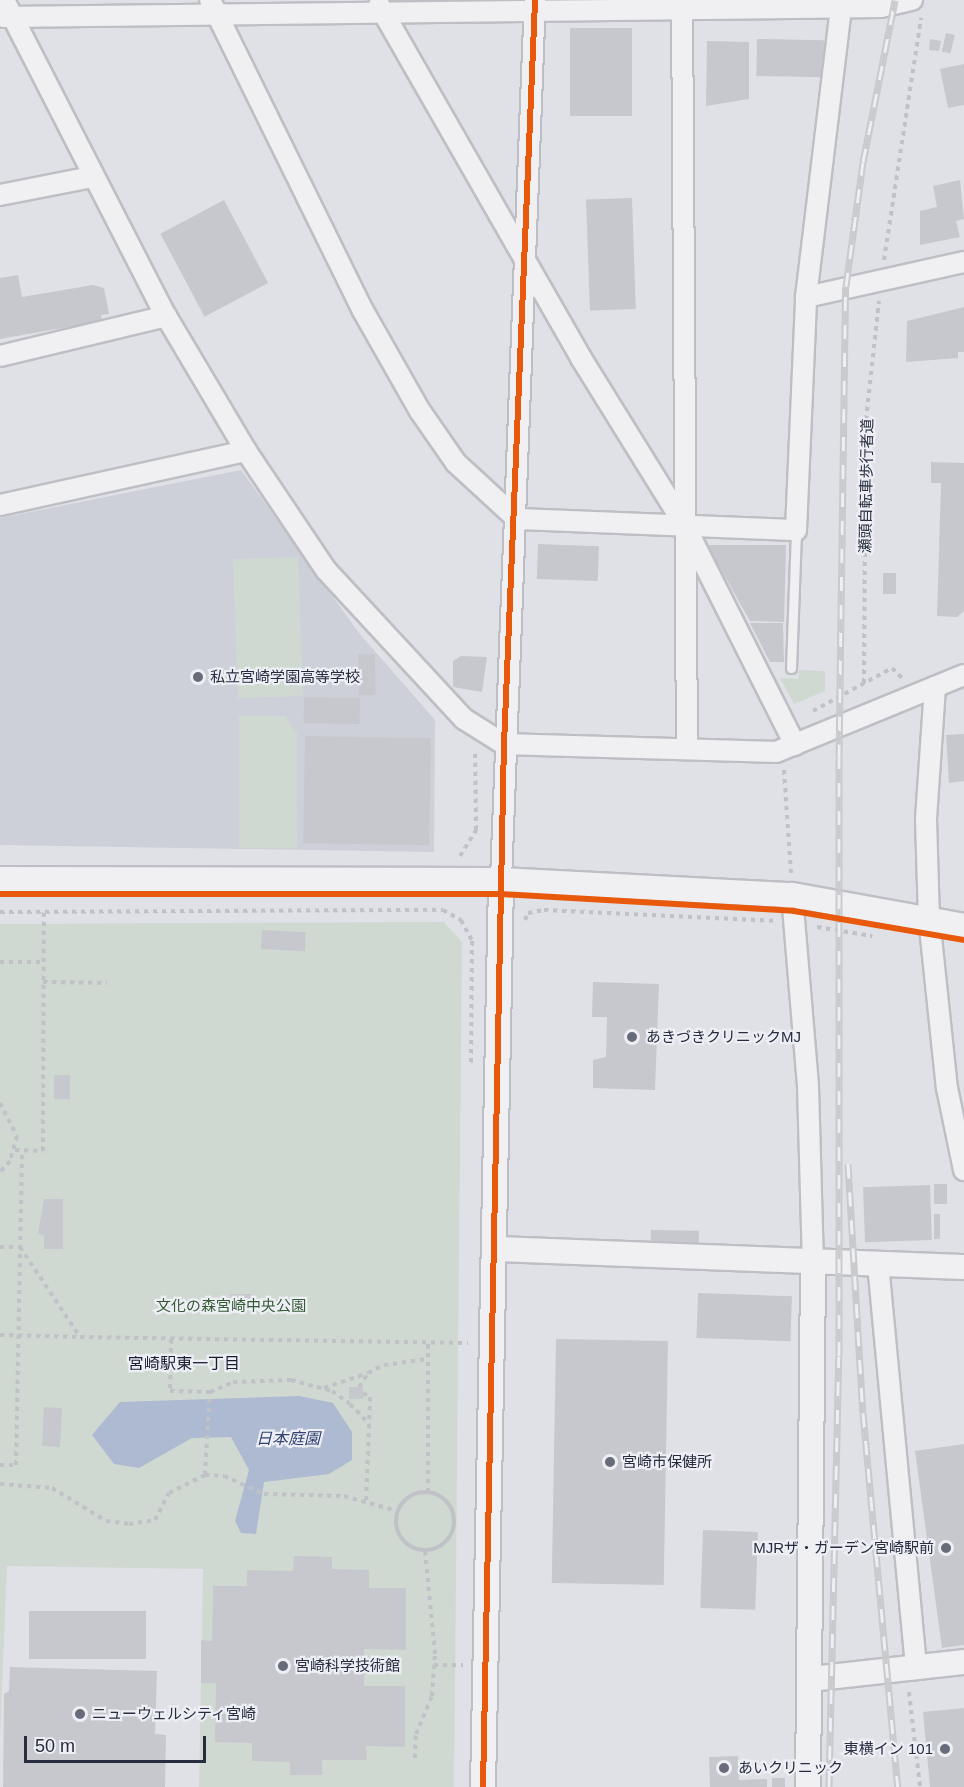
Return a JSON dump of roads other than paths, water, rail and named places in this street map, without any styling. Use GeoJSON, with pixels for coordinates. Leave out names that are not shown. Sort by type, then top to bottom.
{"type":"FeatureCollection","features":[{"type":"Feature","properties":{"kind":"street"},"geometry":{"type":"LineString","coordinates":[[917,7],[881,4],[841,8],[681,5],[380,6],[5,11],[166,316],[246,451],[326,570],[392,646],[464,719],[504,744],[776,752],[964,675]]}},
{"type":"Feature","properties":{"kind":"street"},"geometry":{"type":"LineString","coordinates":[[681,5],[687,749]]}},
{"type":"Feature","properties":{"kind":"street"},"geometry":{"type":"LineString","coordinates":[[380,6],[525,254],[581,358],[685,526],[795,745]]}},
{"type":"Feature","properties":{"kind":"street"},"geometry":{"type":"LineString","coordinates":[[483,1787],[497,1249],[504,744],[517,519],[535,6]]}},
{"type":"Feature","properties":{"kind":"street"},"geometry":{"type":"LineString","coordinates":[[214,7],[362,309],[420,411],[456,463],[517,519],[796,530],[806,297],[841,8]]}},
{"type":"Feature","properties":{"kind":"street"},"geometry":{"type":"LineString","coordinates":[[0,195],[92,177]]}},
{"type":"Feature","properties":{"kind":"street"},"geometry":{"type":"LineString","coordinates":[[806,297],[964,262]]}},
{"type":"Feature","properties":{"kind":"street"},"geometry":{"type":"LineString","coordinates":[[0,356],[166,316]]}},
{"type":"Feature","properties":{"kind":"street"},"geometry":{"type":"LineString","coordinates":[[0,505],[246,451]]}},
{"type":"Feature","properties":{"kind":"street"},"geometry":{"type":"LineString","coordinates":[[935,687],[926,819],[929,918],[947,1088],[964,1170]]}},
{"type":"Feature","properties":{"kind":"street"},"geometry":{"type":"LineString","coordinates":[[0,879],[501,880],[792,887],[964,926]]}},
{"type":"Feature","properties":{"kind":"street"},"geometry":{"type":"LineString","coordinates":[[792,887],[808,1086],[813,1262],[808,1787]]}},
{"type":"Feature","properties":{"kind":"street"},"geometry":{"type":"LineString","coordinates":[[497,1249],[964,1268]]}},
{"type":"Feature","properties":{"kind":"street"},"geometry":{"type":"LineString","coordinates":[[878,1264],[912,1676]]}},
{"type":"Feature","properties":{"kind":"street"},"geometry":{"type":"LineString","coordinates":[[810,1679],[912,1676],[964,1662]]}},
{"type":"Feature","properties":{"kind":"lane"},"geometry":{"type":"LineString","coordinates":[[791,668],[796,530]]}},
{"type":"Feature","properties":{"kind":"water","name":"日本庭園"},"geometry":{"type":"Polygon","coordinates":[[[299,1396],[333,1403],[352,1432],[352,1460],[329,1474],[264,1482],[256,1534],[241,1533],[235,1521],[249,1470],[231,1437],[192,1438],[139,1468],[114,1464],[92,1435],[120,1402],[299,1396]]]}},
{"type":"Feature","properties":{"kind":"railway"},"geometry":{"type":"LineString","coordinates":[[829,1787],[839,1356],[839,758],[846,286],[863,162],[895,0]]}},
{"type":"Feature","properties":{"kind":"railway"},"geometry":{"type":"LineString","coordinates":[[848,1164],[863,1413],[898,1787]]}},
{"type":"Feature","properties":{"kind":"place","name":"私立宮崎学園高等学校"},"geometry":{"type":"Point","coordinates":[198,677]}},
{"type":"Feature","properties":{"kind":"place","name":"あきづきクリニックMJ"},"geometry":{"type":"Point","coordinates":[632,1037]}},
{"type":"Feature","properties":{"kind":"place","name":"宮崎市保健所"},"geometry":{"type":"Point","coordinates":[610,1462]}},
{"type":"Feature","properties":{"kind":"place","name":"MJRザ・ガーデン宮崎駅前"},"geometry":{"type":"Point","coordinates":[946,1548]}},
{"type":"Feature","properties":{"kind":"place","name":"宮崎科学技術館"},"geometry":{"type":"Point","coordinates":[283,1666]}},
{"type":"Feature","properties":{"kind":"place","name":"ニューウェルシティ宮崎"},"geometry":{"type":"Point","coordinates":[80,1714]}},
{"type":"Feature","properties":{"kind":"place","name":"東横イン 101"},"geometry":{"type":"Point","coordinates":[945,1749]}},
{"type":"Feature","properties":{"kind":"place","name":"あいクリニック"},"geometry":{"type":"Point","coordinates":[724,1768]}},
{"type":"Feature","properties":{"kind":"district","name":"宮崎駅東一丁目"},"geometry":{"type":"Point","coordinates":[184,1364]}},
{"type":"Feature","properties":{"kind":"park label","name":"文化の森宮崎中央公園"},"geometry":{"type":"Point","coordinates":[231,1306]}}]}
